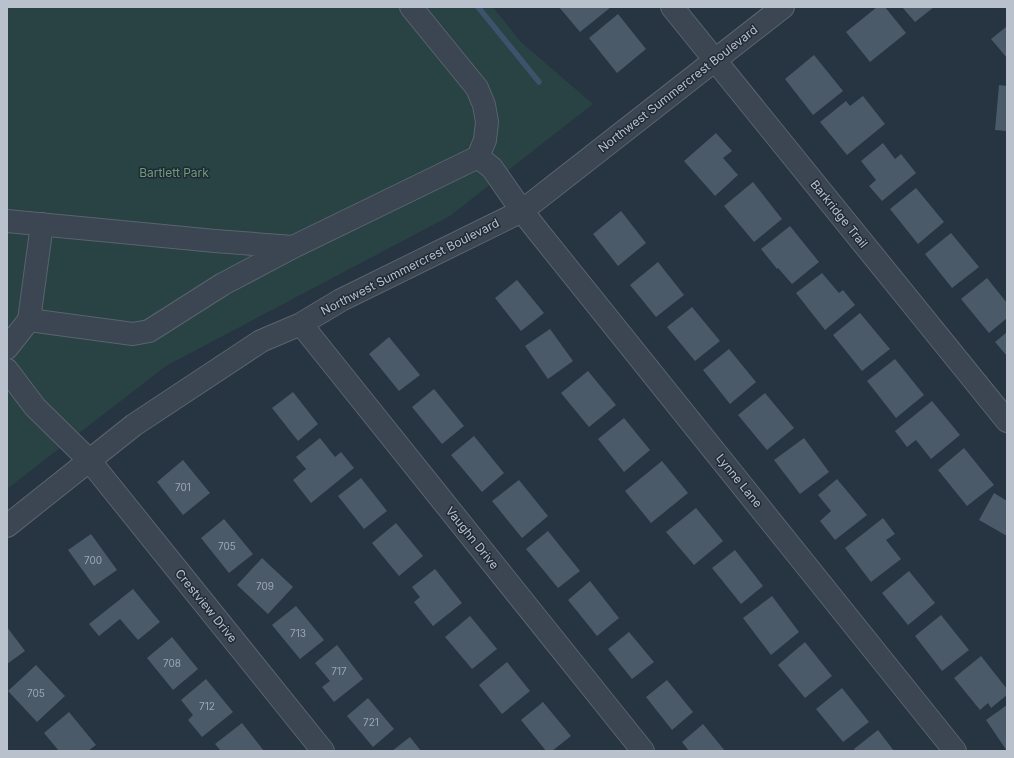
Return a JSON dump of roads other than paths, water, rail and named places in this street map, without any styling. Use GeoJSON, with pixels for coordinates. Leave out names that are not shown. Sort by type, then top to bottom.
{"type":"FeatureCollection","features":[{"type":"Feature","properties":{"kind":"street"},"geometry":{"type":"LineString","coordinates":[[29,320],[133,334],[149,331],[223,284],[293,247],[478,157],[485,140],[487,122],[484,105],[477,88],[411,7]]}},
{"type":"Feature","properties":{"kind":"street","name":"Barkridge Trail"},"geometry":{"type":"LineString","coordinates":[[672,7],[1007,421]]}},
{"type":"Feature","properties":{"kind":"street","name":"Northwest Summercrest Boulevard"},"geometry":{"type":"LineString","coordinates":[[7,526],[134,426],[261,341],[301,324],[341,300],[522,211],[783,7]]}},
{"type":"Feature","properties":{"kind":"street","name":"Lynne Lane"},"geometry":{"type":"LineString","coordinates":[[478,157],[492,168],[522,211],[956,751]]}},
{"type":"Feature","properties":{"kind":"street"},"geometry":{"type":"LineString","coordinates":[[7,221],[293,247]]}},
{"type":"Feature","properties":{"kind":"street"},"geometry":{"type":"LineString","coordinates":[[7,348],[29,320],[42,224]]}},
{"type":"Feature","properties":{"kind":"street","name":"Vaughn Drive"},"geometry":{"type":"LineString","coordinates":[[301,324],[643,751]]}},
{"type":"Feature","properties":{"kind":"street","name":"Crestview Drive"},"geometry":{"type":"LineString","coordinates":[[7,370],[34,406],[89,460],[323,751]]}},
{"type":"Feature","properties":{"kind":"waterway"},"geometry":{"type":"LineString","coordinates":[[478,7],[539,82]]}},
{"type":"Feature","properties":{"kind":"park label","name":"Bartlett Park"},"geometry":{"type":"Point","coordinates":[174,173]}}]}
